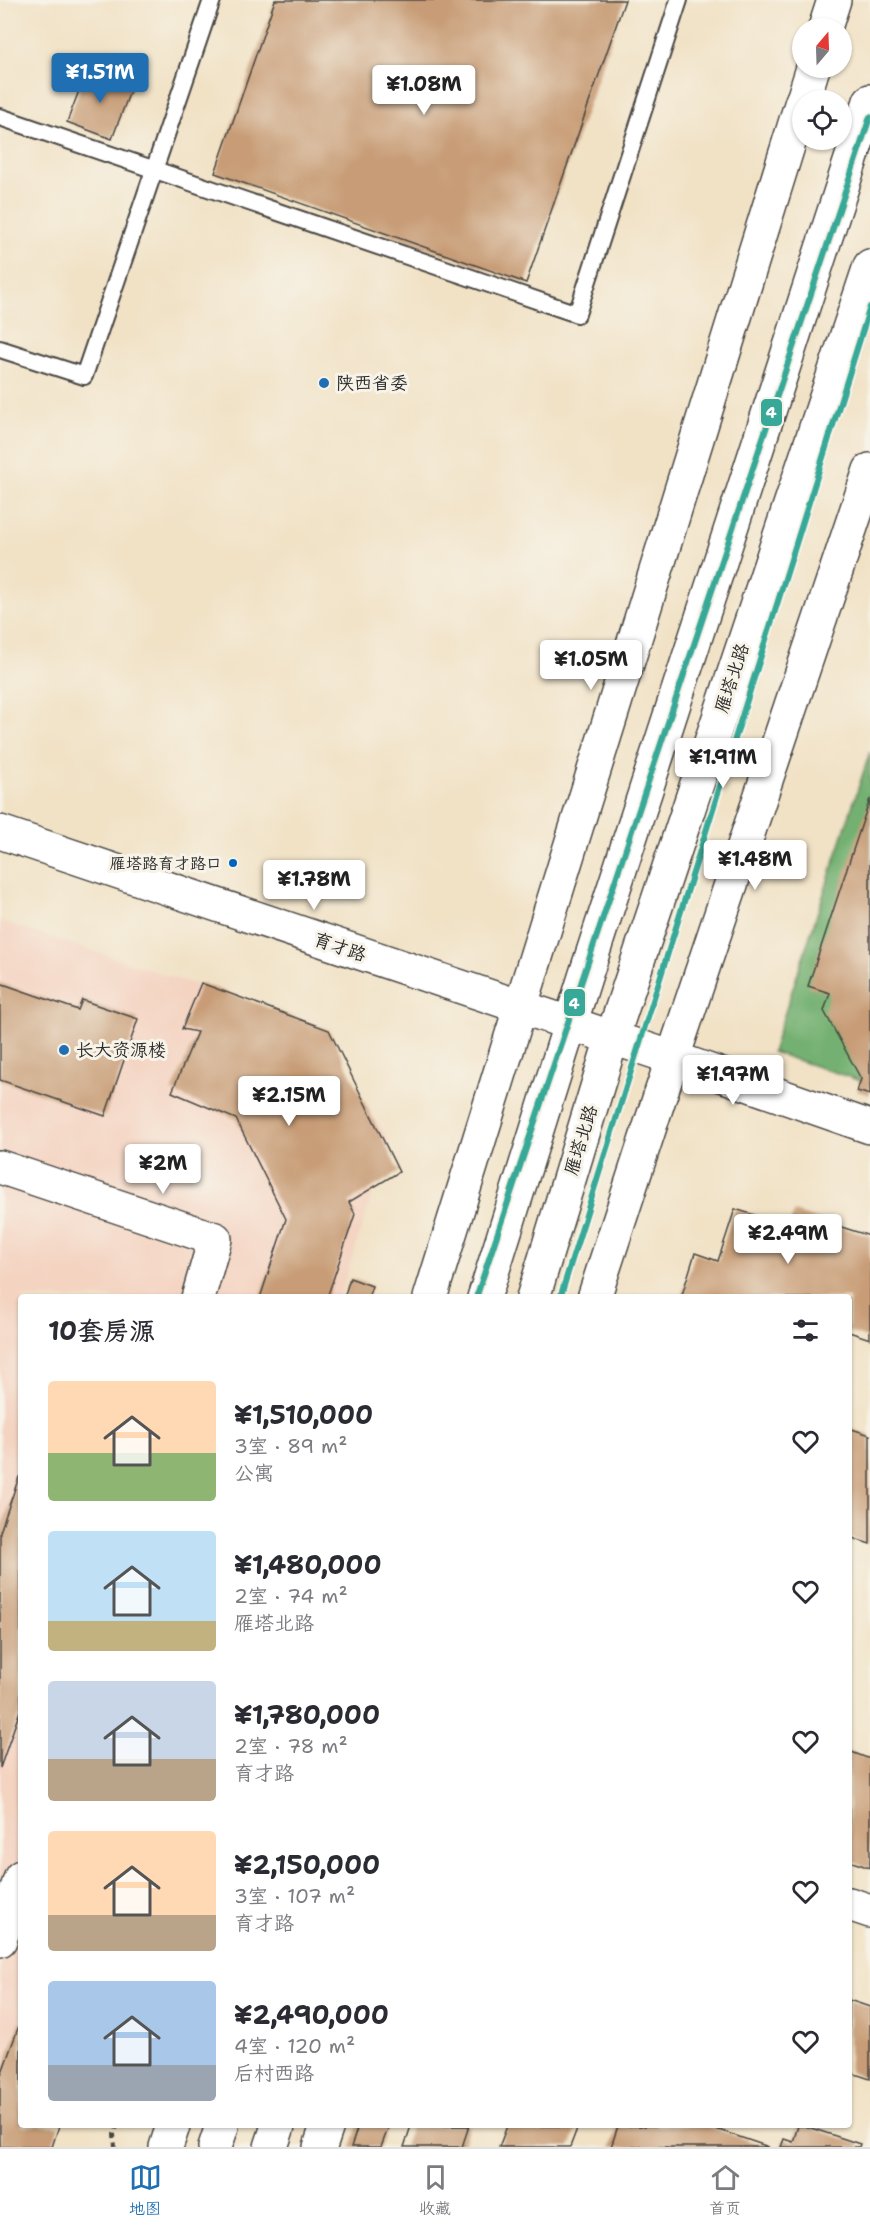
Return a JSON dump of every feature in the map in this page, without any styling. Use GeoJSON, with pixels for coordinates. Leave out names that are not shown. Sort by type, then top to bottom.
{"type":"FeatureCollection","features":[{"type":"Feature","properties":{"kind":"street"},"geometry":{"type":"LineString","coordinates":[[828,18],[834,0]]}},
{"type":"Feature","properties":{"kind":"street"},"geometry":{"type":"LineString","coordinates":[[485,1294],[570,1025],[870,101]]}},
{"type":"Feature","properties":{"kind":"street"},"geometry":{"type":"LineString","coordinates":[[431,1294],[792,133]]}},
{"type":"Feature","properties":{"kind":"street","name":"雁塔北路"},"geometry":{"type":"LineString","coordinates":[[535,1294],[612,1038],[870,266]]}},
{"type":"Feature","properties":{"kind":"street"},"geometry":{"type":"LineString","coordinates":[[595,1294],[870,470]]}},
{"type":"Feature","properties":{"kind":"street","name":"育才路"},"geometry":{"type":"LineString","coordinates":[[0,832],[673,1058],[870,1127]]}},
{"type":"Feature","properties":{"kind":"street"},"geometry":{"type":"LineString","coordinates":[[0,1167],[215,1239],[199,1294]]}},
{"type":"Feature","properties":{"kind":"street"},"geometry":{"type":"LineString","coordinates":[[0,1940],[18,1887]]}},
{"type":"Feature","properties":{"kind":"street"},"geometry":{"type":"LineString","coordinates":[[852,1905],[870,1911]]}},
{"type":"Feature","properties":{"kind":"street"},"geometry":{"type":"LineString","coordinates":[[166,2147],[172,2128]]}},
{"type":"Feature","properties":{"kind":"street"},"geometry":{"type":"LineString","coordinates":[[215,2147],[221,2128]]}},
{"type":"Feature","properties":{"kind":"street"},"geometry":{"type":"LineString","coordinates":[[271,2147],[277,2128]]}},
{"type":"Feature","properties":{"kind":"street"},"geometry":{"type":"LineString","coordinates":[[320,2147],[326,2128]]}},
{"type":"Feature","properties":{"kind":"lane"},"geometry":{"type":"LineString","coordinates":[[0,349],[84,375],[212,0]]}},
{"type":"Feature","properties":{"kind":"lane"},"geometry":{"type":"LineString","coordinates":[[0,117],[577,314],[679,0]]}},
{"type":"Feature","properties":{"kind":"path"},"geometry":{"type":"LineString","coordinates":[[116,2128],[114,2134],[116,2147]]}},
{"type":"Feature","properties":{"kind":"shaded area"},"geometry":{"type":"Polygon","coordinates":[[[0,921],[314,1023],[389,1140],[341,1294],[18,1294],[18,2103],[0,2097],[0,921]]]}},
{"type":"Feature","properties":{"kind":"green space"},"geometry":{"type":"Polygon","coordinates":[[[870,752],[870,1084],[772,1052],[870,752]]]}},
{"type":"Feature","properties":{"kind":"building"},"geometry":{"type":"Polygon","coordinates":[[[275,0],[625,0],[526,283],[215,173],[275,0]]]}},
{"type":"Feature","properties":{"kind":"building"},"geometry":{"type":"Polygon","coordinates":[[[87,70],[132,86],[112,139],[67,122],[87,70]]]}},
{"type":"Feature","properties":{"kind":"building"},"geometry":{"type":"Polygon","coordinates":[[[870,799],[870,1095],[857,1091],[861,1079],[824,1011],[830,993],[808,986],[870,799]]]}},
{"type":"Feature","properties":{"kind":"building","name":"长大资源楼"},"geometry":{"type":"Polygon","coordinates":[[[0,983],[78,1010],[82,1000],[138,1019],[105,1116],[0,1080],[0,983]]]}},
{"type":"Feature","properties":{"kind":"building"},"geometry":{"type":"Polygon","coordinates":[[[201,983],[329,1030],[399,1172],[349,1202],[355,1214],[328,1294],[261,1294],[286,1219],[236,1119],[172,1092],[197,1032],[182,1029],[201,983]]]}},
{"type":"Feature","properties":{"kind":"building"},"geometry":{"type":"Polygon","coordinates":[[[735,1209],[789,1226],[794,1212],[870,1236],[870,1339],[852,1333],[852,1294],[682,1294],[695,1253],[718,1261],[735,1209]]]}},
{"type":"Feature","properties":{"kind":"building"},"geometry":{"type":"Polygon","coordinates":[[[350,1278],[372,1286],[369,1294],[345,1294],[350,1278]]]}},
{"type":"Feature","properties":{"kind":"building"},"geometry":{"type":"Polygon","coordinates":[[[852,1429],[870,1435],[870,1544],[852,1538],[852,1429]]]}},
{"type":"Feature","properties":{"kind":"building"},"geometry":{"type":"Polygon","coordinates":[[[18,1480],[18,1717],[0,1768],[0,1532],[18,1480]]]}},
{"type":"Feature","properties":{"kind":"building"},"geometry":{"type":"Polygon","coordinates":[[[852,1752],[870,1759],[870,1868],[852,1862],[852,1752]]]}},
{"type":"Feature","properties":{"kind":"building"},"geometry":{"type":"Polygon","coordinates":[[[852,2001],[870,2007],[870,2079],[852,2073],[852,2001]]]}},
{"type":"Feature","properties":{"kind":"building"},"geometry":{"type":"Polygon","coordinates":[[[18,2028],[18,2128],[58,2128],[52,2147],[0,2147],[0,2078],[18,2028]]]}},
{"type":"Feature","properties":{"kind":"building"},"geometry":{"type":"Polygon","coordinates":[[[357,2128],[388,2128],[381,2147],[351,2147],[357,2128]]]}},
{"type":"Feature","properties":{"kind":"building"},"geometry":{"type":"Polygon","coordinates":[[[410,2128],[468,2128],[462,2147],[404,2147],[410,2128]]]}},
{"type":"Feature","properties":{"kind":"building"},"geometry":{"type":"Polygon","coordinates":[[[506,2128],[577,2128],[570,2147],[499,2147],[506,2128]]]}},
{"type":"Feature","properties":{"kind":"building"},"geometry":{"type":"Polygon","coordinates":[[[617,2128],[713,2128],[769,2147],[611,2147],[617,2128]]]}},
{"type":"Feature","properties":{"kind":"building"},"geometry":{"type":"Polygon","coordinates":[[[797,2128],[811,2128],[860,2144],[859,2147],[781,2147],[784,2139],[793,2142],[797,2128]]]}},
{"type":"Feature","properties":{"kind":"transit line","name":"4"},"geometry":{"type":"LineString","coordinates":[[477,1294],[870,117]]}},
{"type":"Feature","properties":{"kind":"transit line","name":"4"},"geometry":{"type":"LineString","coordinates":[[561,1294],[870,307]]}},
{"type":"Feature","properties":{"kind":"place","name":"陕西省委"},"geometry":{"type":"Point","coordinates":[324,383]}},
{"type":"Feature","properties":{"kind":"place","name":"雁塔路育才路口"},"geometry":{"type":"Point","coordinates":[233,863]}},
{"type":"Feature","properties":{"kind":"place","name":"长大资源楼"},"geometry":{"type":"Point","coordinates":[64,1050]}}]}
